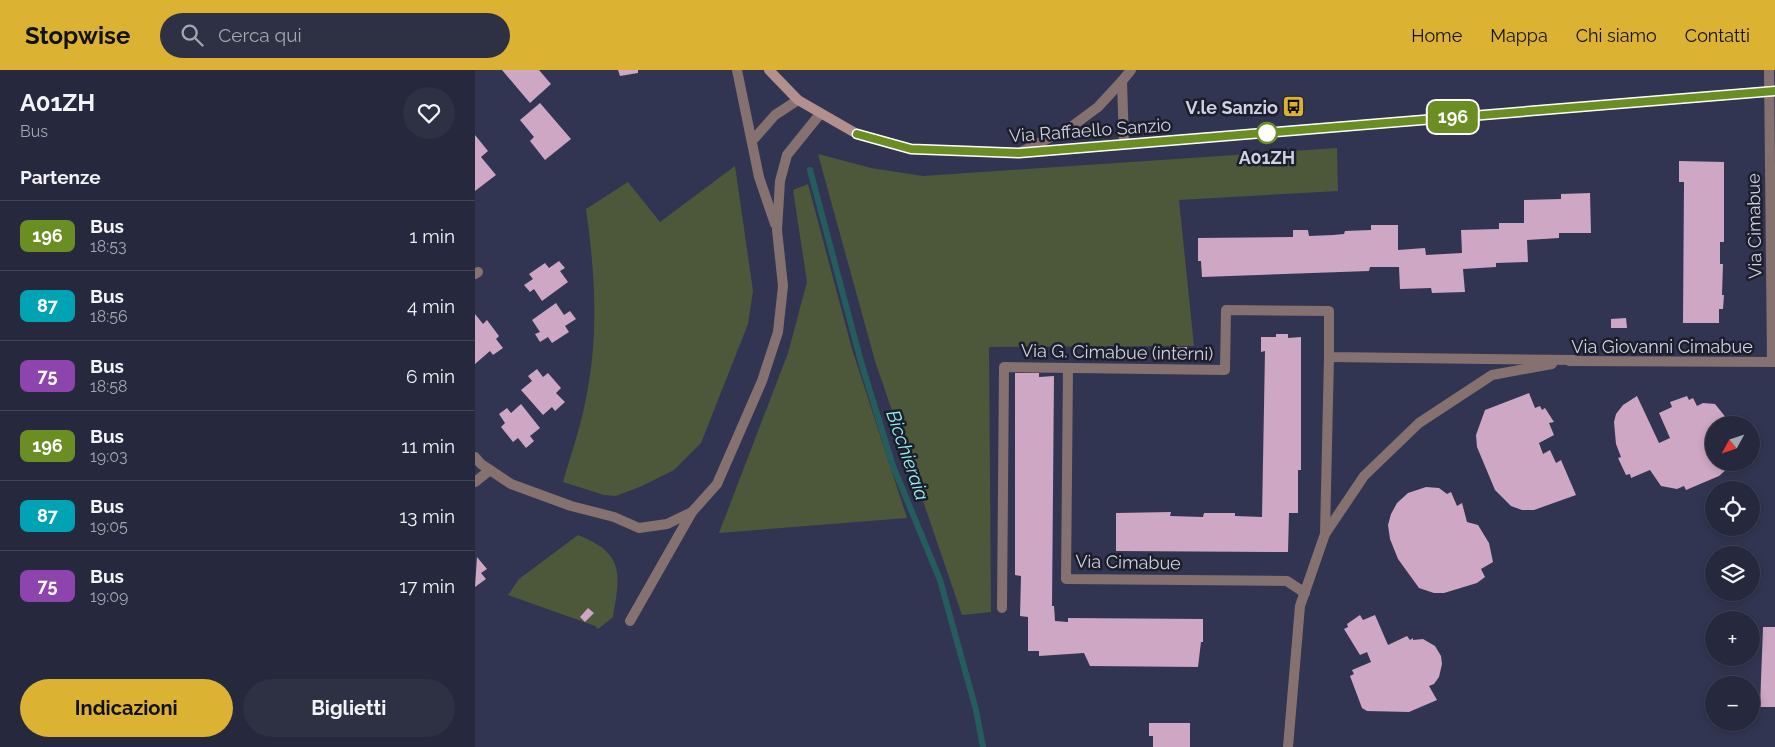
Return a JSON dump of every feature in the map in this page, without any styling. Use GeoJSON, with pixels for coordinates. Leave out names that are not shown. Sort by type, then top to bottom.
{"type":"FeatureCollection","features":[{"type":"Feature","properties":{"kind":"main road","name":"Via Raffaello Sanzio"},"geometry":{"type":"LineString","coordinates":[[769,70],[798,100],[857,134],[911,149],[1019,153],[1772,91]]}},
{"type":"Feature","properties":{"kind":"street"},"geometry":{"type":"LineString","coordinates":[[737,70],[759,177],[777,230]]}},
{"type":"Feature","properties":{"kind":"street"},"geometry":{"type":"LineString","coordinates":[[1019,153],[1071,127],[1097,107],[1131,70]]}},
{"type":"Feature","properties":{"kind":"street","name":"Via Cimabue"},"geometry":{"type":"LineString","coordinates":[[1769,70],[1772,91],[1774,362]]}},
{"type":"Feature","properties":{"kind":"street"},"geometry":{"type":"LineString","coordinates":[[1122,81],[1124,144]]}},
{"type":"Feature","properties":{"kind":"street"},"geometry":{"type":"LineString","coordinates":[[752,140],[775,115],[798,100]]}},
{"type":"Feature","properties":{"kind":"street"},"geometry":{"type":"LineString","coordinates":[[630,621],[692,512],[717,484],[762,381],[778,332],[783,286],[777,230],[780,181],[787,155],[820,114]]}},
{"type":"Feature","properties":{"kind":"street","name":"Via G. Cimabue (interni)"},"geometry":{"type":"LineString","coordinates":[[1002,608],[1004,367],[1225,370],[1226,310],[1329,311],[1329,357]]}},
{"type":"Feature","properties":{"kind":"street"},"geometry":{"type":"LineString","coordinates":[[1325,534],[1329,357],[1575,360]]}},
{"type":"Feature","properties":{"kind":"street","name":"Via Giovanni Cimabue"},"geometry":{"type":"LineString","coordinates":[[1288,747],[1300,606],[1325,534],[1364,476],[1419,423],[1493,375],[1575,360],[1774,362]]}},
{"type":"Feature","properties":{"kind":"street","name":"Via Cimabue"},"geometry":{"type":"LineString","coordinates":[[1069,368],[1067,579],[1287,581],[1305,593]]}},
{"type":"Feature","properties":{"kind":"street"},"geometry":{"type":"LineString","coordinates":[[475,457],[511,484],[571,506],[614,517],[639,528],[667,524],[692,512]]}},
{"type":"Feature","properties":{"kind":"street"},"geometry":{"type":"LineString","coordinates":[[475,482],[490,470]]}},
{"type":"Feature","properties":{"kind":"green space"},"geometry":{"type":"Polygon","coordinates":[[[1337,148],[1338,191],[1179,200],[1194,346],[989,347],[991,612],[962,615],[875,361],[818,154],[871,168],[923,176],[1337,148]]]}},
{"type":"Feature","properties":{"kind":"green space"},"geometry":{"type":"Polygon","coordinates":[[[735,166],[753,291],[748,324],[701,443],[674,470],[642,486],[616,496],[604,495],[563,482],[579,430],[593,351],[594,303],[592,256],[586,209],[628,182],[660,222],[735,166]]]}},
{"type":"Feature","properties":{"kind":"green space"},"geometry":{"type":"Polygon","coordinates":[[[808,184],[852,349],[907,518],[719,533],[788,353],[807,282],[793,190],[808,184]]]}},
{"type":"Feature","properties":{"kind":"green space"},"geometry":{"type":"Polygon","coordinates":[[[578,535],[604,549],[616,566],[618,576],[613,617],[598,629],[595,626],[508,595],[519,579],[578,535]]]}},
{"type":"Feature","properties":{"kind":"building"},"geometry":{"type":"Polygon","coordinates":[[[502,70],[539,70],[551,84],[530,103],[502,70]]]}},
{"type":"Feature","properties":{"kind":"building"},"geometry":{"type":"Polygon","coordinates":[[[618,70],[638,70],[638,73],[620,76],[618,70]]]}},
{"type":"Feature","properties":{"kind":"building"},"geometry":{"type":"Polygon","coordinates":[[[540,103],[571,139],[545,160],[530,141],[534,137],[520,120],[540,103]]]}},
{"type":"Feature","properties":{"kind":"building"},"geometry":{"type":"Polygon","coordinates":[[[475,135],[488,151],[481,157],[496,175],[475,191],[475,135]]]}},
{"type":"Feature","properties":{"kind":"building"},"geometry":{"type":"Polygon","coordinates":[[[1679,161],[1724,162],[1724,242],[1720,242],[1720,264],[1723,264],[1722,295],[1724,295],[1723,309],[1719,309],[1719,323],[1683,323],[1684,182],[1679,182],[1679,161]]]}},
{"type":"Feature","properties":{"kind":"building"},"geometry":{"type":"Polygon","coordinates":[[[1590,193],[1591,233],[1559,233],[1559,238],[1527,240],[1528,262],[1496,263],[1496,267],[1463,269],[1465,292],[1432,293],[1431,288],[1400,289],[1399,267],[1370,267],[1369,271],[1202,277],[1201,261],[1198,261],[1198,238],[1293,237],[1293,230],[1308,230],[1309,236],[1333,235],[1344,234],[1345,231],[1371,230],[1371,225],[1398,225],[1398,250],[1425,248],[1426,255],[1462,253],[1461,230],[1499,229],[1499,223],[1524,223],[1524,200],[1561,199],[1561,194],[1590,193]]]}},
{"type":"Feature","properties":{"kind":"building"},"geometry":{"type":"Polygon","coordinates":[[[559,261],[565,268],[560,271],[568,282],[542,301],[534,289],[530,292],[524,285],[533,279],[529,274],[545,263],[549,268],[559,261]]]}},
{"type":"Feature","properties":{"kind":"building"},"geometry":{"type":"Polygon","coordinates":[[[556,303],[564,315],[570,311],[576,319],[565,326],[569,332],[552,343],[548,337],[540,342],[535,334],[540,332],[532,320],[556,303]]]}},
{"type":"Feature","properties":{"kind":"building"},"geometry":{"type":"Polygon","coordinates":[[[475,314],[483,324],[487,320],[499,336],[496,339],[503,348],[493,355],[490,351],[475,364],[475,314]]]}},
{"type":"Feature","properties":{"kind":"building"},"geometry":{"type":"Polygon","coordinates":[[[1626,318],[1627,328],[1611,328],[1611,319],[1626,318]]]}},
{"type":"Feature","properties":{"kind":"building"},"geometry":{"type":"Polygon","coordinates":[[[1276,334],[1288,334],[1288,338],[1301,337],[1301,470],[1298,470],[1298,513],[1289,513],[1288,552],[1116,551],[1116,513],[1171,512],[1170,516],[1203,517],[1204,513],[1235,513],[1235,516],[1262,517],[1265,351],[1261,352],[1261,337],[1276,337],[1276,334]]]}},
{"type":"Feature","properties":{"kind":"building"},"geometry":{"type":"Polygon","coordinates":[[[1187,347],[1187,359],[1172,359],[1172,348],[1187,347]]]}},
{"type":"Feature","properties":{"kind":"building"},"geometry":{"type":"Polygon","coordinates":[[[537,369],[543,377],[548,373],[561,388],[556,393],[565,402],[555,411],[552,407],[543,415],[521,390],[532,381],[528,376],[537,369]]]}},
{"type":"Feature","properties":{"kind":"building"},"geometry":{"type":"Polygon","coordinates":[[[1015,373],[1039,373],[1039,377],[1054,376],[1052,606],[1054,606],[1055,621],[1068,622],[1068,618],[1203,619],[1203,642],[1201,642],[1198,667],[1090,666],[1084,653],[1039,656],[1039,651],[1028,651],[1028,617],[1020,616],[1021,576],[1015,575],[1015,373]]]}},
{"type":"Feature","properties":{"kind":"building"},"geometry":{"type":"Polygon","coordinates":[[[1529,393],[1535,408],[1540,406],[1542,410],[1545,408],[1554,422],[1549,423],[1554,435],[1539,443],[1543,454],[1550,450],[1556,463],[1561,460],[1576,495],[1534,510],[1522,510],[1511,506],[1495,490],[1477,447],[1476,435],[1485,410],[1529,393]]]}},
{"type":"Feature","properties":{"kind":"building"},"geometry":{"type":"Polygon","coordinates":[[[1637,396],[1659,443],[1670,438],[1659,413],[1672,407],[1670,402],[1687,396],[1689,400],[1693,398],[1697,406],[1703,403],[1715,404],[1725,416],[1705,416],[1705,471],[1725,471],[1719,476],[1686,490],[1684,486],[1677,489],[1661,486],[1650,470],[1631,478],[1630,474],[1626,475],[1618,458],[1621,457],[1616,444],[1614,422],[1616,414],[1623,405],[1637,396]]]}},
{"type":"Feature","properties":{"kind":"building"},"geometry":{"type":"Polygon","coordinates":[[[521,404],[540,428],[530,436],[534,441],[526,448],[518,438],[513,442],[501,427],[505,423],[499,414],[507,408],[511,413],[521,404]]]}},
{"type":"Feature","properties":{"kind":"building"},"geometry":{"type":"Polygon","coordinates":[[[1426,487],[1439,488],[1447,494],[1451,492],[1457,506],[1462,503],[1467,522],[1478,525],[1489,543],[1493,562],[1481,569],[1485,577],[1477,583],[1444,593],[1434,593],[1419,588],[1398,559],[1390,539],[1388,525],[1391,514],[1397,503],[1408,493],[1426,487]]]}},
{"type":"Feature","properties":{"kind":"building"},"geometry":{"type":"Polygon","coordinates":[[[477,557],[487,569],[481,573],[486,579],[475,587],[477,557]]]}},
{"type":"Feature","properties":{"kind":"building"},"geometry":{"type":"Polygon","coordinates":[[[588,608],[594,613],[585,622],[580,617],[588,608]]]}},
{"type":"Feature","properties":{"kind":"building"},"geometry":{"type":"Polygon","coordinates":[[[1360,615],[1363,620],[1375,615],[1388,645],[1407,636],[1410,640],[1413,638],[1413,640],[1423,639],[1435,646],[1441,656],[1442,664],[1439,677],[1434,684],[1429,686],[1437,700],[1409,712],[1367,711],[1362,708],[1350,676],[1354,674],[1352,670],[1371,662],[1367,652],[1360,655],[1344,629],[1348,627],[1347,624],[1360,615]]]}},
{"type":"Feature","properties":{"kind":"building"},"geometry":{"type":"Polygon","coordinates":[[[1763,627],[1775,627],[1775,707],[1760,707],[1763,627]]]}},
{"type":"Feature","properties":{"kind":"building"},"geometry":{"type":"Polygon","coordinates":[[[1149,723],[1190,723],[1190,747],[1153,747],[1153,736],[1149,736],[1149,723]]]}},
{"type":"Feature","properties":{"kind":"waterway","name":"Bicchieraia"},"geometry":{"type":"LineString","coordinates":[[810,170],[861,362],[893,466],[940,580],[976,710],[983,747]]}},
{"type":"Feature","properties":{"kind":"bus line","name":"196"},"geometry":{"type":"LineString","coordinates":[[857,134],[911,149],[1019,153],[1775,91]]}},
{"type":"Feature","properties":{"kind":"place","name":"V.le Sanzio"},"geometry":{"type":"Point","coordinates":[1294,107]}},
{"type":"Feature","properties":{"kind":"place","name":"A01ZH"},"geometry":{"type":"Point","coordinates":[1267,133]}}]}
